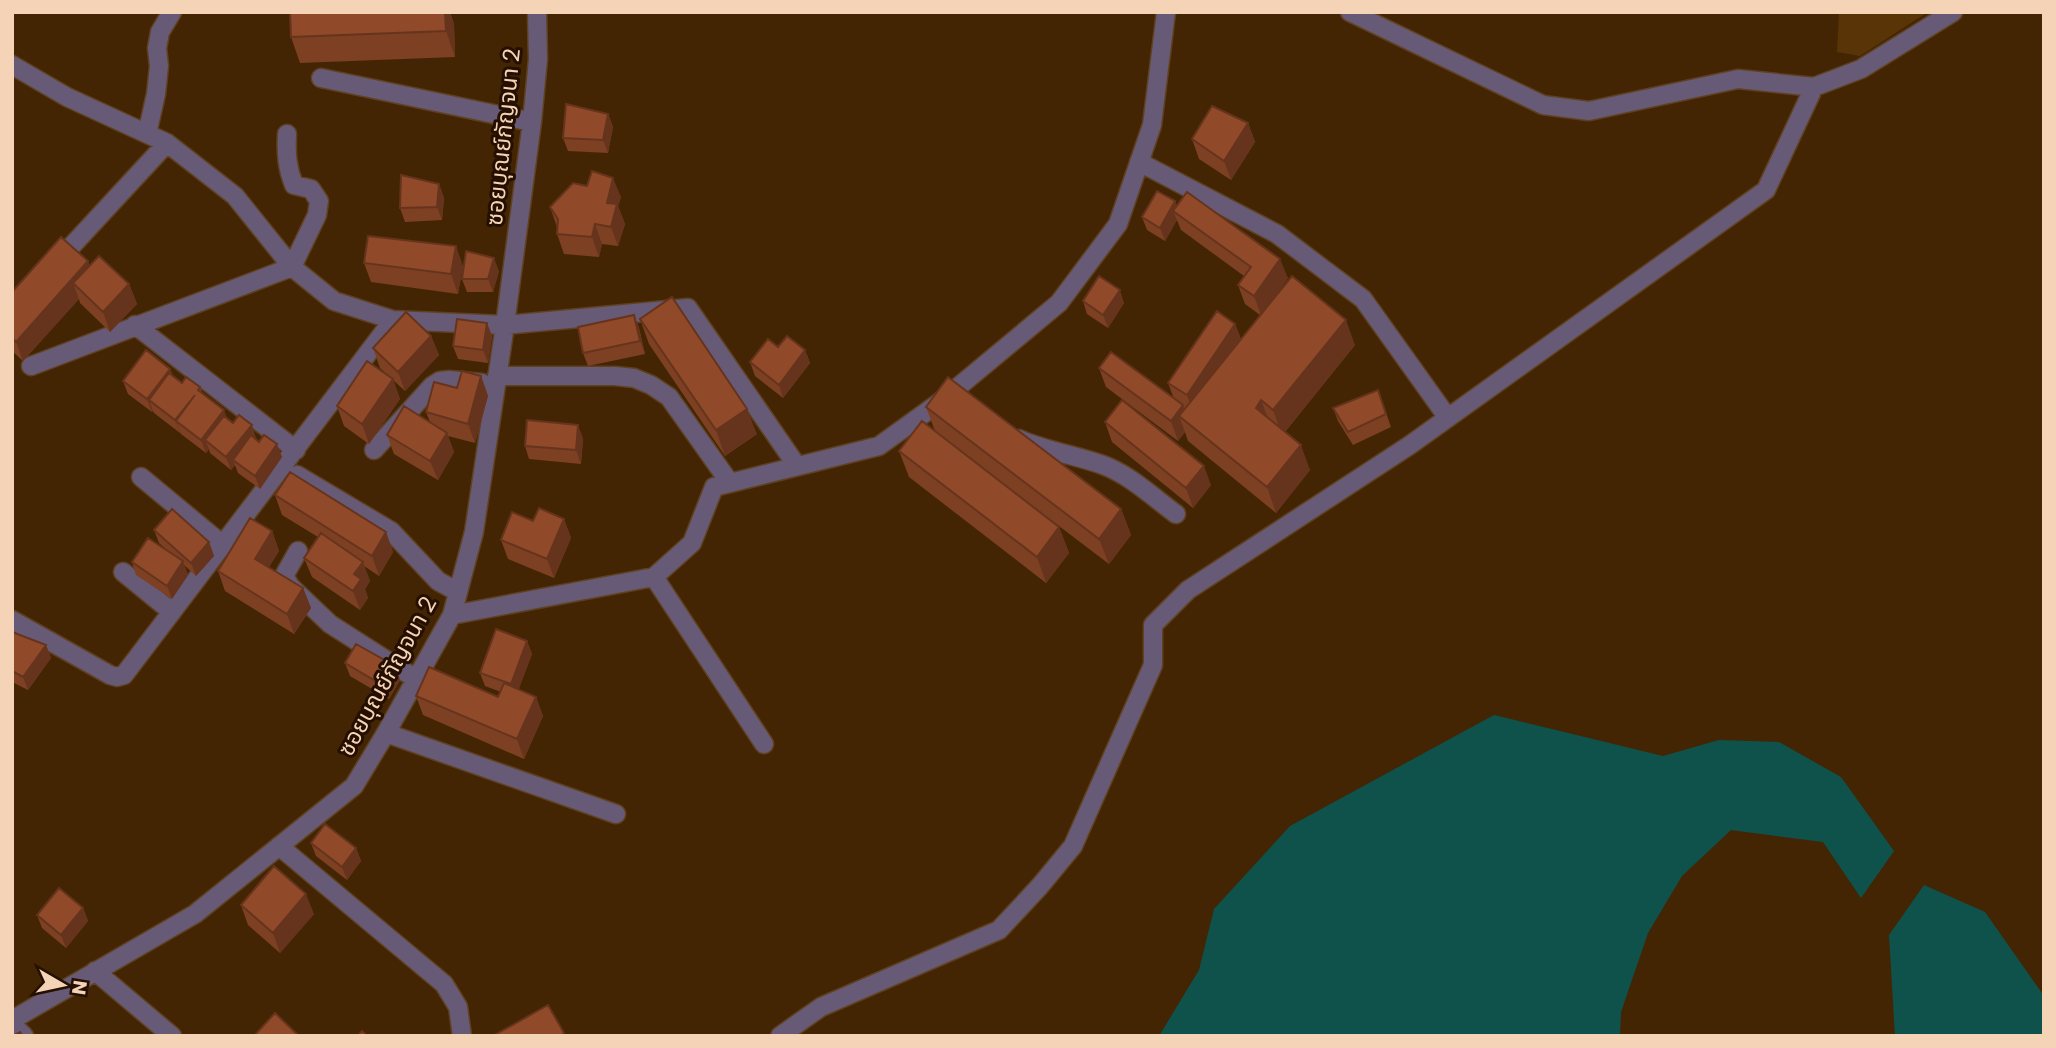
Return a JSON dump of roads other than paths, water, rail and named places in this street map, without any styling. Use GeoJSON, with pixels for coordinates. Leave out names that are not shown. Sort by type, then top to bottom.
{"type":"FeatureCollection","features":[{"type":"Feature","properties":{"kind":"street"},"geometry":{"type":"LineString","coordinates":[[147,134],[156,94],[160,32],[172,12]]}},
{"type":"Feature","properties":{"kind":"street","name":"ซอยบุณย์กัญจนา 2"},"geometry":{"type":"LineString","coordinates":[[12,1022],[195,914],[354,786],[452,615],[474,532],[505,325],[532,121],[538,59],[537,12]]}},
{"type":"Feature","properties":{"kind":"street"},"geometry":{"type":"LineString","coordinates":[[452,615],[654,577],[692,543],[714,487],[879,446],[961,394],[1059,303],[1118,223],[1152,125],[1166,12]]}},
{"type":"Feature","properties":{"kind":"street"},"geometry":{"type":"LineString","coordinates":[[1350,12],[1543,105],[1589,110],[1738,79],[1814,87],[1861,69],[1953,12]]}},
{"type":"Feature","properties":{"kind":"street"},"geometry":{"type":"LineString","coordinates":[[12,65],[67,97],[167,144],[235,197],[292,267],[334,301],[393,320],[505,325],[688,308],[797,466]]}},
{"type":"Feature","properties":{"kind":"street"},"geometry":{"type":"LineString","coordinates":[[321,78],[532,121]]}},
{"type":"Feature","properties":{"kind":"street"},"geometry":{"type":"LineString","coordinates":[[780,1036],[821,1007],[999,930],[1041,886],[1073,846],[1153,665],[1153,625],[1188,590],[1410,445],[1766,190],[1814,87]]}},
{"type":"Feature","properties":{"kind":"street"},"geometry":{"type":"LineString","coordinates":[[31,366],[292,267],[317,215],[319,201],[311,189],[294,185],[286,158],[287,134]]}},
{"type":"Feature","properties":{"kind":"street"},"geometry":{"type":"LineString","coordinates":[[40,281],[167,144]]}},
{"type":"Feature","properties":{"kind":"street"},"geometry":{"type":"LineString","coordinates":[[1139,162],[1277,234],[1363,299],[1448,418]]}},
{"type":"Feature","properties":{"kind":"street"},"geometry":{"type":"LineString","coordinates":[[12,620],[110,675],[124,676],[393,320]]}},
{"type":"Feature","properties":{"kind":"street"},"geometry":{"type":"LineString","coordinates":[[135,326],[296,450]]}},
{"type":"Feature","properties":{"kind":"street"},"geometry":{"type":"LineString","coordinates":[[374,450],[432,386],[440,381],[615,376],[634,378],[669,397],[730,483]]}},
{"type":"Feature","properties":{"kind":"street"},"geometry":{"type":"LineString","coordinates":[[1008,433],[1032,444],[1105,466],[1176,514]]}},
{"type":"Feature","properties":{"kind":"street"},"geometry":{"type":"LineString","coordinates":[[297,475],[390,531],[438,581],[458,592]]}},
{"type":"Feature","properties":{"kind":"street"},"geometry":{"type":"LineString","coordinates":[[141,477],[223,545]]}},
{"type":"Feature","properties":{"kind":"street"},"geometry":{"type":"LineString","coordinates":[[299,551],[284,576],[289,586],[330,624],[416,679]]}},
{"type":"Feature","properties":{"kind":"street"},"geometry":{"type":"LineString","coordinates":[[123,572],[172,612]]}},
{"type":"Feature","properties":{"kind":"street"},"geometry":{"type":"LineString","coordinates":[[654,577],[764,744]]}},
{"type":"Feature","properties":{"kind":"street"},"geometry":{"type":"LineString","coordinates":[[386,733],[616,814]]}},
{"type":"Feature","properties":{"kind":"street"},"geometry":{"type":"LineString","coordinates":[[279,846],[444,984],[458,1007],[462,1036]]}},
{"type":"Feature","properties":{"kind":"street"},"geometry":{"type":"LineString","coordinates":[[95,971],[172,1036]]}},
{"type":"Feature","properties":{"kind":"street"},"geometry":{"type":"LineString","coordinates":[[12,1022],[24,1036]]}},
{"type":"Feature","properties":{"kind":"water"},"geometry":{"type":"Polygon","coordinates":[[[1494,715],[1663,756],[1719,740],[1779,742],[1841,777],[1894,851],[1861,898],[1823,842],[1731,830],[1682,876],[1648,933],[1621,1012],[1620,1036],[1159,1036],[1199,970],[1214,909],[1290,826],[1494,715]]]}},
{"type":"Feature","properties":{"kind":"water"},"geometry":{"type":"Polygon","coordinates":[[[1924,885],[1985,912],[2044,996],[2044,1036],[1895,1036],[1889,935],[1924,885]]]}}]}
